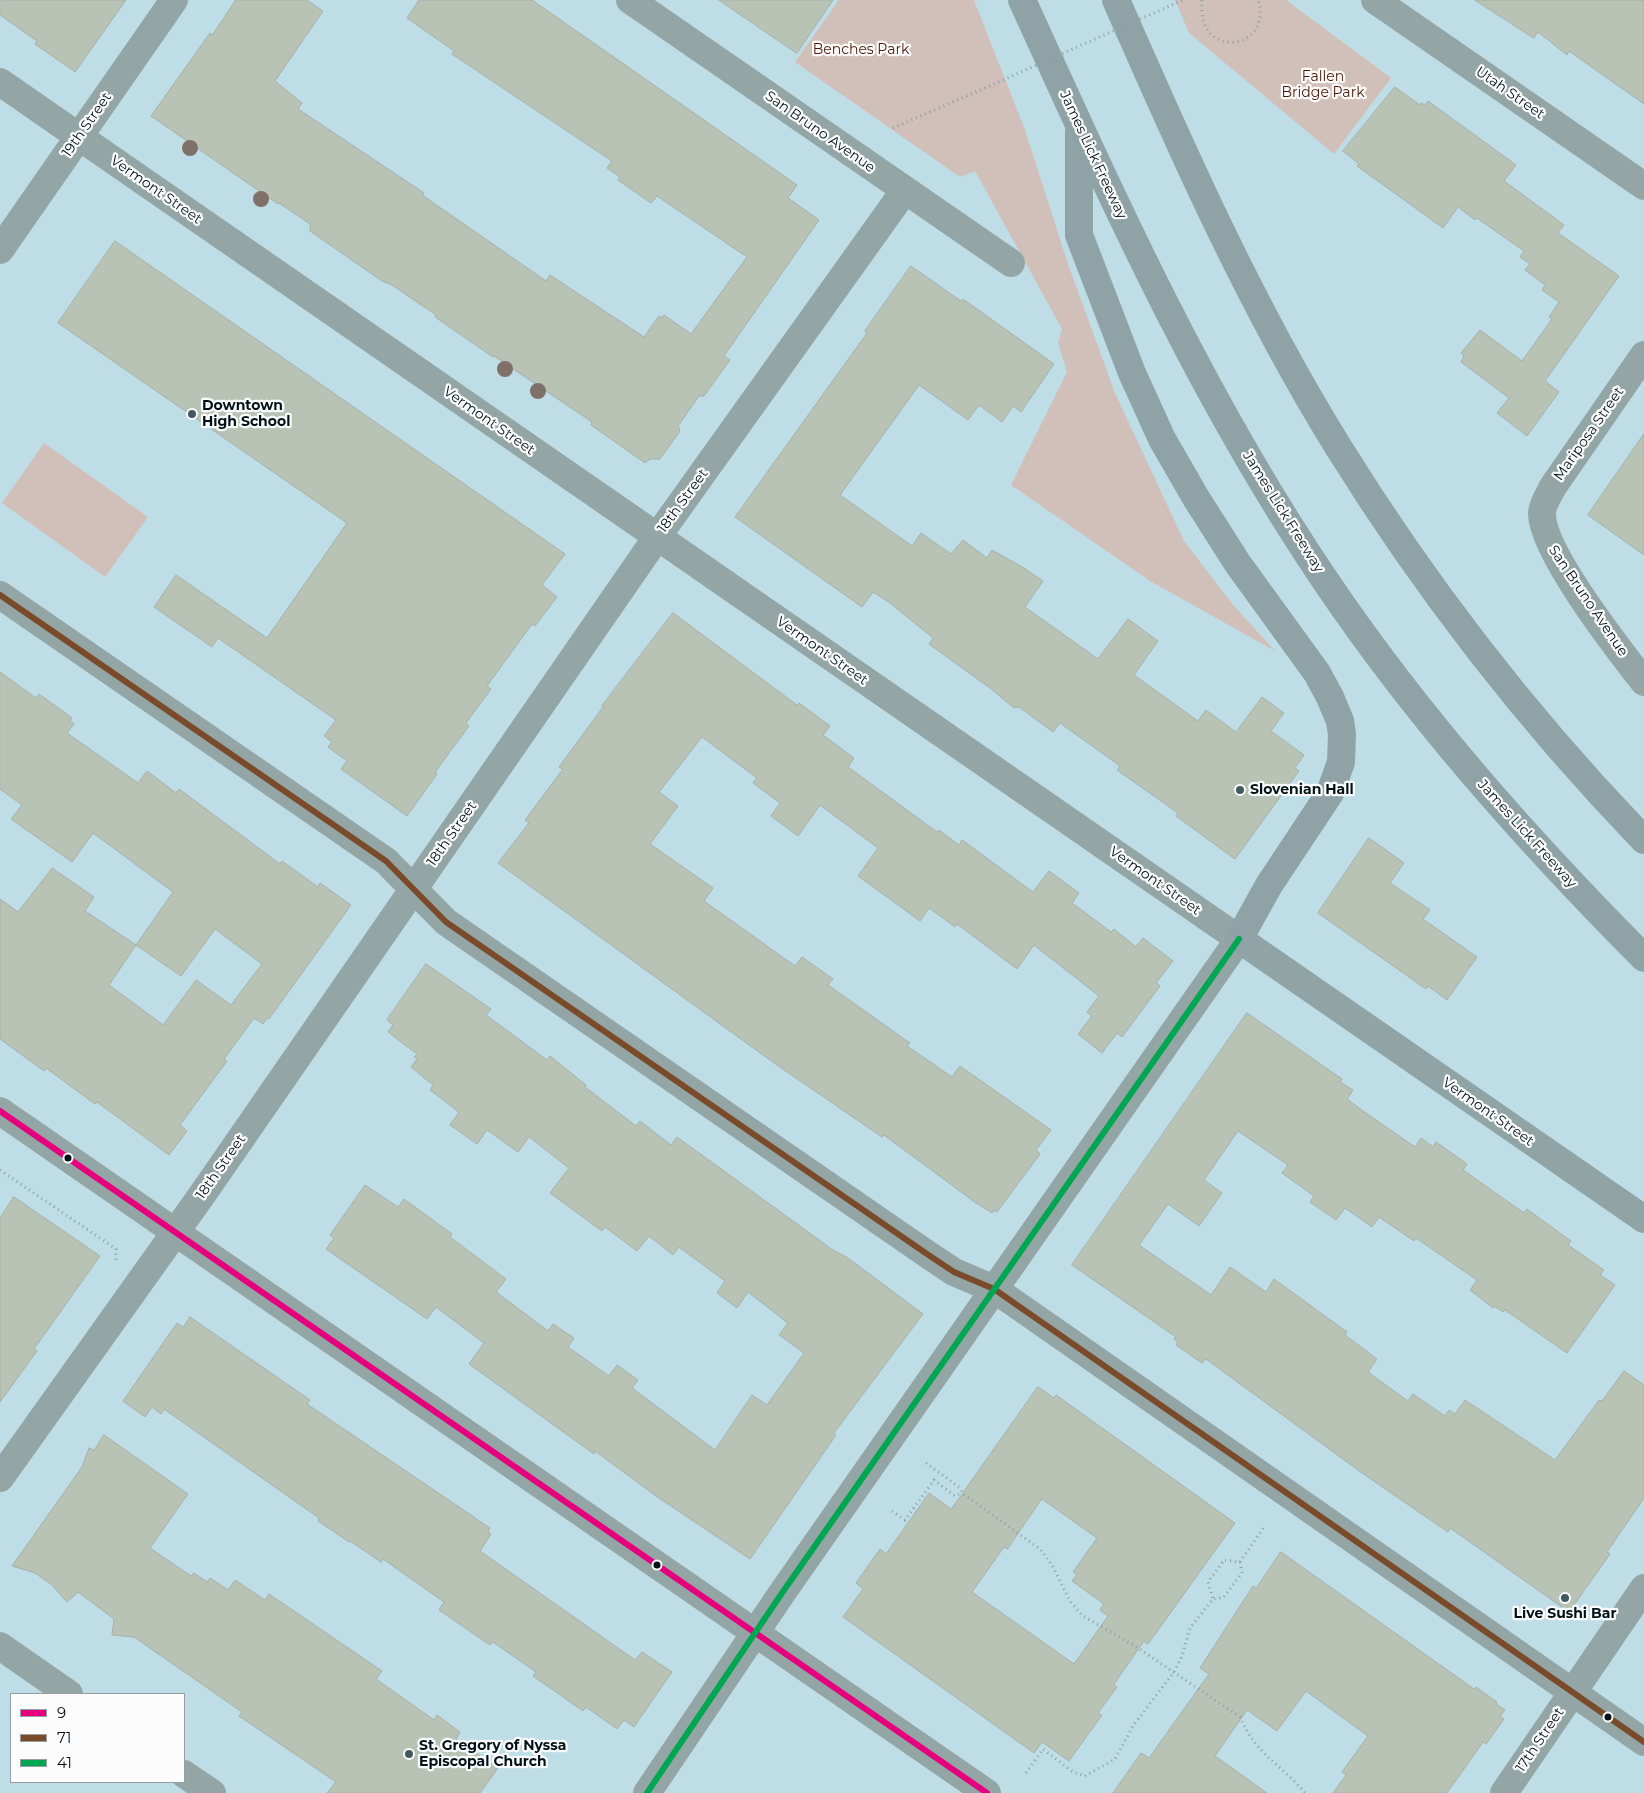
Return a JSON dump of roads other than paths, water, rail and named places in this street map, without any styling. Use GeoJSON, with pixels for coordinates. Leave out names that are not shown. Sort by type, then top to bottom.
{"type":"FeatureCollection","features":[{"type":"Feature","properties":{"kind":"highway","name":"James Lick Freeway"},"geometry":{"type":"LineString","coordinates":[[1022,0],[1079,126],[1151,277],[1214,398],[1250,461],[1327,584],[1393,674],[1461,760],[1529,838],[1644,958]]}},
{"type":"Feature","properties":{"kind":"highway"},"geometry":{"type":"LineString","coordinates":[[1116,0],[1233,255],[1296,374],[1336,444],[1410,557],[1456,621],[1550,738],[1644,840]]}},
{"type":"Feature","properties":{"kind":"highway"},"geometry":{"type":"LineString","coordinates":[[1079,126],[1079,235],[1132,373],[1162,439],[1196,498],[1238,564],[1317,674],[1330,696],[1340,721],[1342,734],[1341,762],[1330,793],[1269,885],[1239,939]]}},
{"type":"Feature","properties":{"kind":"main road","name":"Vermont Street"},"geometry":{"type":"LineString","coordinates":[[1239,939],[1644,1220]]}},
{"type":"Feature","properties":{"kind":"street","name":"19th Street"},"geometry":{"type":"LineString","coordinates":[[0,250],[174,0]]}},
{"type":"Feature","properties":{"kind":"street","name":"San Bruno Avenue"},"geometry":{"type":"LineString","coordinates":[[630,0],[1011,264]]}},
{"type":"Feature","properties":{"kind":"street","name":"Utah Street"},"geometry":{"type":"LineString","coordinates":[[1375,0],[1644,186]]}},
{"type":"Feature","properties":{"kind":"street","name":"Vermont Street"},"geometry":{"type":"LineString","coordinates":[[0,82],[1239,939]]}},
{"type":"Feature","properties":{"kind":"street","name":"18th Street"},"geometry":{"type":"LineString","coordinates":[[0,1478],[176,1232],[657,537],[905,190]]}},
{"type":"Feature","properties":{"kind":"street","name":"Mariposa Street"},"geometry":{"type":"LineString","coordinates":[[1552,488],[1644,354]]}},
{"type":"Feature","properties":{"kind":"street","name":"San Bruno Avenue"},"geometry":{"type":"LineString","coordinates":[[1552,488],[1542,511],[1547,539],[1612,639],[1644,682]]}},
{"type":"Feature","properties":{"kind":"street"},"geometry":{"type":"LineString","coordinates":[[0,595],[386,861],[446,922],[927,1254],[954,1272],[994,1290],[1644,1742]]}},
{"type":"Feature","properties":{"kind":"street"},"geometry":{"type":"LineString","coordinates":[[647,1793],[755,1632],[1239,939]]}},
{"type":"Feature","properties":{"kind":"street"},"geometry":{"type":"LineString","coordinates":[[0,1111],[987,1793]]}},
{"type":"Feature","properties":{"kind":"street","name":"17th Street"},"geometry":{"type":"LineString","coordinates":[[1504,1793],[1644,1588]]}},
{"type":"Feature","properties":{"kind":"street"},"geometry":{"type":"LineString","coordinates":[[0,1646],[68,1693]]}},
{"type":"Feature","properties":{"kind":"street"},"geometry":{"type":"LineString","coordinates":[[185,1775],[212,1793]]}},
{"type":"Feature","properties":{"kind":"place","name":"Downtown High School"},"geometry":{"type":"Point","coordinates":[192,414]}},
{"type":"Feature","properties":{"kind":"place","name":"Slovenian Hall"},"geometry":{"type":"Point","coordinates":[1240,790]}},
{"type":"Feature","properties":{"kind":"place","name":"Live Sushi Bar"},"geometry":{"type":"Point","coordinates":[1565,1598]}},
{"type":"Feature","properties":{"kind":"place","name":"St. Gregory of Nyssa Episcopal Church"},"geometry":{"type":"Point","coordinates":[409,1754]}},
{"type":"Feature","properties":{"kind":"park label","name":"Benches Park"},"geometry":{"type":"Point","coordinates":[861,50]}},
{"type":"Feature","properties":{"kind":"park label","name":"Fallen Bridge Park"},"geometry":{"type":"Point","coordinates":[1323,86]}}]}
